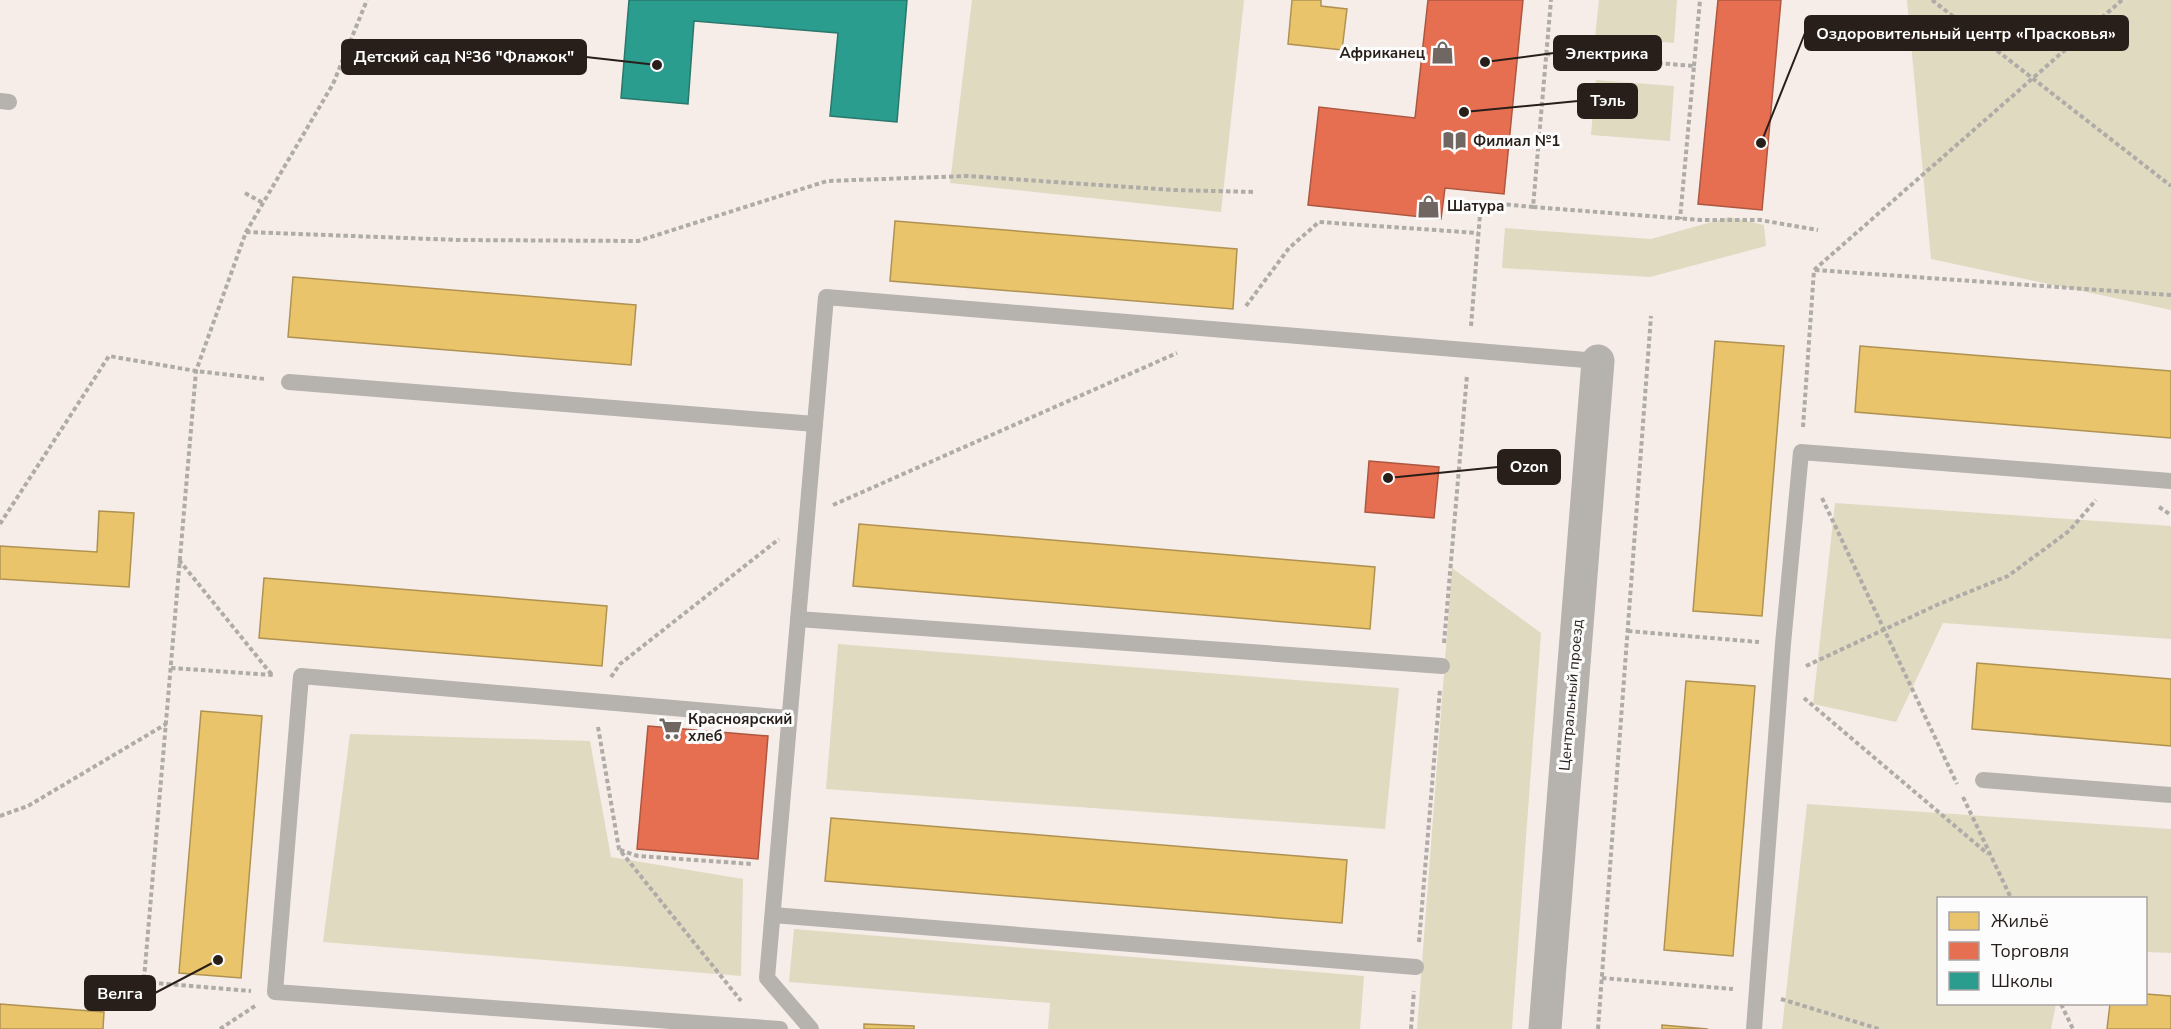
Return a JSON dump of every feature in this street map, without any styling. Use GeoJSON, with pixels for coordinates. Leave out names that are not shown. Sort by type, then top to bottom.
{"type":"FeatureCollection","features":[{"type":"Feature","properties":{"kind":"street","name":"Центральный проезд"},"geometry":{"type":"LineString","coordinates":[[1545,1029],[1598,361]]}},
{"type":"Feature","properties":{"kind":"lane"},"geometry":{"type":"LineString","coordinates":[[811,1029],[767,978],[826,297],[1598,361]]}},
{"type":"Feature","properties":{"kind":"lane"},"geometry":{"type":"LineString","coordinates":[[289,382],[815,424]]}},
{"type":"Feature","properties":{"kind":"lane"},"geometry":{"type":"LineString","coordinates":[[1754,1029],[1783,644],[1801,452],[2171,481]]}},
{"type":"Feature","properties":{"kind":"lane"},"geometry":{"type":"LineString","coordinates":[[798,619],[1442,666]]}},
{"type":"Feature","properties":{"kind":"lane"},"geometry":{"type":"LineString","coordinates":[[780,1029],[275,993],[301,676],[789,718]]}},
{"type":"Feature","properties":{"kind":"lane"},"geometry":{"type":"LineString","coordinates":[[1983,780],[2171,795]]}},
{"type":"Feature","properties":{"kind":"lane"},"geometry":{"type":"LineString","coordinates":[[773,915],[1416,967]]}},
{"type":"Feature","properties":{"kind":"path"},"geometry":{"type":"LineString","coordinates":[[275,993],[144,981],[196,371],[246,232],[333,84],[367,0]]}},
{"type":"Feature","properties":{"kind":"path"},"geometry":{"type":"LineString","coordinates":[[1533,207],[1551,0]]}},
{"type":"Feature","properties":{"kind":"path"},"geometry":{"type":"LineString","coordinates":[[1680,219],[1700,0]]}},
{"type":"Feature","properties":{"kind":"path"},"geometry":{"type":"LineString","coordinates":[[1932,0],[2171,186]]}},
{"type":"Feature","properties":{"kind":"path"},"geometry":{"type":"LineString","coordinates":[[2011,897],[1801,452],[1814,270],[2122,0]]}},
{"type":"Feature","properties":{"kind":"path"},"geometry":{"type":"LineString","coordinates":[[1546,54],[1694,66]]}},
{"type":"Feature","properties":{"kind":"path"},"geometry":{"type":"LineString","coordinates":[[246,232],[459,240],[638,241],[827,181],[956,176],[1173,190],[1255,192]]}},
{"type":"Feature","properties":{"kind":"path"},"geometry":{"type":"LineString","coordinates":[[245,193],[263,203]]}},
{"type":"Feature","properties":{"kind":"path"},"geometry":{"type":"LineString","coordinates":[[1477,262],[1481,202],[1680,219],[1760,220],[1818,230]]}},
{"type":"Feature","properties":{"kind":"path"},"geometry":{"type":"LineString","coordinates":[[762,1028],[619,849],[594,701],[620,664],[807,517],[1228,330],[1289,248],[1319,222],[1478,233]]}},
{"type":"Feature","properties":{"kind":"path"},"geometry":{"type":"LineString","coordinates":[[1814,270],[2171,296]]}},
{"type":"Feature","properties":{"kind":"path"},"geometry":{"type":"LineString","coordinates":[[1598,1029],[1651,316]]}},
{"type":"Feature","properties":{"kind":"path"},"geometry":{"type":"LineString","coordinates":[[0,524],[109,356],[196,371],[289,382]]}},
{"type":"Feature","properties":{"kind":"path"},"geometry":{"type":"LineString","coordinates":[[1991,856],[1781,678],[1939,604],[2007,576],[2069,531],[2116,478],[2171,515]]}},
{"type":"Feature","properties":{"kind":"path"},"geometry":{"type":"LineString","coordinates":[[179,560],[272,675]]}},
{"type":"Feature","properties":{"kind":"path"},"geometry":{"type":"LineString","coordinates":[[1628,631],[1783,644]]}},
{"type":"Feature","properties":{"kind":"path"},"geometry":{"type":"LineString","coordinates":[[171,668],[301,676]]}},
{"type":"Feature","properties":{"kind":"path"},"geometry":{"type":"LineString","coordinates":[[0,816],[28,806],[166,724]]}},
{"type":"Feature","properties":{"kind":"path"},"geometry":{"type":"LineString","coordinates":[[619,849],[638,856],[777,866]]}},
{"type":"Feature","properties":{"kind":"path"},"geometry":{"type":"LineString","coordinates":[[1602,978],[1757,991],[1880,1029]]}},
{"type":"Feature","properties":{"kind":"path"},"geometry":{"type":"LineString","coordinates":[[220,1029],[275,993]]}},
{"type":"Feature","properties":{"kind":"path"},"geometry":{"type":"LineString","coordinates":[[2061,1005],[2073,1029]]}},
{"type":"Feature","properties":{"kind":"shaded area"},"geometry":{"type":"Polygon","coordinates":[[[972,0],[1244,0],[1221,212],[950,183],[972,0]]]}},
{"type":"Feature","properties":{"kind":"shaded area"},"geometry":{"type":"Polygon","coordinates":[[[1599,0],[1677,0],[1674,43],[1595,37],[1599,0]]]}},
{"type":"Feature","properties":{"kind":"shaded area"},"geometry":{"type":"Polygon","coordinates":[[[1907,0],[2171,0],[2171,310],[1931,259],[1907,0]]]}},
{"type":"Feature","properties":{"kind":"shaded area"},"geometry":{"type":"Polygon","coordinates":[[[1596,80],[1674,86],[1670,141],[1591,135],[1596,80]]]}},
{"type":"Feature","properties":{"kind":"shaded area"},"geometry":{"type":"Polygon","coordinates":[[[1729,217],[1764,225],[1766,246],[1650,277],[1502,268],[1505,228],[1651,239],[1729,217]]]}},
{"type":"Feature","properties":{"kind":"shaded area"},"geometry":{"type":"Polygon","coordinates":[[[1835,503],[2171,526],[2171,639],[1943,623],[1896,722],[1813,704],[1835,503]]]}},
{"type":"Feature","properties":{"kind":"shaded area"},"geometry":{"type":"Polygon","coordinates":[[[1452,568],[1541,633],[1512,1029],[1417,1029],[1452,568]]]}},
{"type":"Feature","properties":{"kind":"shaded area"},"geometry":{"type":"Polygon","coordinates":[[[838,644],[1399,688],[1385,829],[826,789],[838,644]]]}},
{"type":"Feature","properties":{"kind":"shaded area"},"geometry":{"type":"Polygon","coordinates":[[[350,734],[590,741],[611,857],[743,879],[741,976],[323,942],[350,734]]]}},
{"type":"Feature","properties":{"kind":"shaded area"},"geometry":{"type":"Polygon","coordinates":[[[1807,804],[2171,829],[2171,953],[2147,952],[2147,897],[1937,897],[1937,1005],[2056,1005],[2051,1029],[1782,1029],[1807,804]]]}},
{"type":"Feature","properties":{"kind":"shaded area"},"geometry":{"type":"Polygon","coordinates":[[[794,929],[1364,976],[1360,1029],[1048,1029],[1050,1003],[789,982],[794,929]]]}},
{"type":"Feature","properties":{"kind":"building: Жильё"},"geometry":{"type":"Polygon","coordinates":[[[1292,0],[1321,0],[1321,6],[1347,9],[1342,50],[1288,44],[1292,0]]]}},
{"type":"Feature","properties":{"kind":"building: Жильё"},"geometry":{"type":"Polygon","coordinates":[[[895,221],[1237,249],[1233,309],[890,281],[895,221]]]}},
{"type":"Feature","properties":{"kind":"building: Жильё"},"geometry":{"type":"Polygon","coordinates":[[[293,277],[636,305],[631,365],[288,337],[293,277]]]}},
{"type":"Feature","properties":{"kind":"building: Жильё"},"geometry":{"type":"Polygon","coordinates":[[[1715,341],[1784,346],[1762,616],[1693,611],[1715,341]]]}},
{"type":"Feature","properties":{"kind":"building: Жильё"},"geometry":{"type":"Polygon","coordinates":[[[1860,346],[2171,371],[2171,438],[1855,412],[1860,346]]]}},
{"type":"Feature","properties":{"kind":"building: Жильё"},"geometry":{"type":"Polygon","coordinates":[[[99,511],[134,513],[129,587],[0,579],[0,546],[97,552],[99,511]]]}},
{"type":"Feature","properties":{"kind":"building: Жильё"},"geometry":{"type":"Polygon","coordinates":[[[859,524],[1375,567],[1370,629],[853,586],[859,524]]]}},
{"type":"Feature","properties":{"kind":"building: Жильё"},"geometry":{"type":"Polygon","coordinates":[[[264,578],[607,606],[602,666],[259,638],[264,578]]]}},
{"type":"Feature","properties":{"kind":"building: Жильё"},"geometry":{"type":"Polygon","coordinates":[[[1977,663],[2171,679],[2171,746],[1972,729],[1977,663]]]}},
{"type":"Feature","properties":{"kind":"building: Жильё"},"geometry":{"type":"Polygon","coordinates":[[[1686,681],[1755,686],[1733,956],[1664,950],[1686,681]]]}},
{"type":"Feature","properties":{"kind":"building: Жильё"},"geometry":{"type":"Polygon","coordinates":[[[201,711],[262,716],[241,978],[179,973],[201,711]]]}},
{"type":"Feature","properties":{"kind":"building: Жильё"},"geometry":{"type":"Polygon","coordinates":[[[831,818],[1347,860],[1342,923],[825,881],[831,818]]]}},
{"type":"Feature","properties":{"kind":"building: Жильё"},"geometry":{"type":"Polygon","coordinates":[[[2147,994],[2171,996],[2171,1029],[2107,1029],[2110,1005],[2147,1005],[2147,994]]]}},
{"type":"Feature","properties":{"kind":"building: Жильё"},"geometry":{"type":"Polygon","coordinates":[[[0,1004],[104,1012],[103,1029],[0,1029],[0,1004]]]}},
{"type":"Feature","properties":{"kind":"building: Жильё"},"geometry":{"type":"Polygon","coordinates":[[[864,1024],[914,1026],[914,1029],[864,1029],[864,1024]]]}},
{"type":"Feature","properties":{"kind":"building: Жильё"},"geometry":{"type":"Polygon","coordinates":[[[1662,1025],[1708,1029],[1662,1029],[1662,1025]]]}},
{"type":"Feature","properties":{"kind":"building: Торговля"},"geometry":{"type":"Polygon","coordinates":[[[1428,0],[1523,0],[1504,194],[1445,188],[1441,219],[1308,205],[1319,107],[1415,118],[1428,0]]]}},
{"type":"Feature","properties":{"kind":"building: Торговля"},"geometry":{"type":"Polygon","coordinates":[[[1718,0],[1781,0],[1762,210],[1698,204],[1718,0]]]}},
{"type":"Feature","properties":{"kind":"building: Торговля"},"geometry":{"type":"Polygon","coordinates":[[[1369,461],[1439,467],[1434,518],[1365,512],[1369,461]]]}},
{"type":"Feature","properties":{"kind":"building: Торговля"},"geometry":{"type":"Polygon","coordinates":[[[648,726],[768,736],[758,859],[637,849],[648,726]]]}},
{"type":"Feature","properties":{"kind":"building: Школы"},"geometry":{"type":"Polygon","coordinates":[[[629,0],[907,0],[897,122],[830,116],[838,33],[694,21],[688,104],[621,98],[629,0]]]}},
{"type":"Feature","properties":{"kind":"place","name":"Африканец"},"geometry":{"type":"Point","coordinates":[1443,53]}},
{"type":"Feature","properties":{"kind":"place","name":"Электрика"},"geometry":{"type":"Point","coordinates":[1485,62]}},
{"type":"Feature","properties":{"kind":"place","name":"Детский сад №36 \"Флажок\""},"geometry":{"type":"Point","coordinates":[657,65]}},
{"type":"Feature","properties":{"kind":"place","name":"Тэль"},"geometry":{"type":"Point","coordinates":[1464,112]}},
{"type":"Feature","properties":{"kind":"place","name":"Филиал №1"},"geometry":{"type":"Point","coordinates":[1455,141]}},
{"type":"Feature","properties":{"kind":"place","name":"Оздоровительный центр «Прасковья»"},"geometry":{"type":"Point","coordinates":[1761,143]}},
{"type":"Feature","properties":{"kind":"place","name":"Шатура"},"geometry":{"type":"Point","coordinates":[1429,206]}},
{"type":"Feature","properties":{"kind":"place","name":"Ozon"},"geometry":{"type":"Point","coordinates":[1388,478]}},
{"type":"Feature","properties":{"kind":"place","name":"Красноярский хлеб"},"geometry":{"type":"Point","coordinates":[670,728]}},
{"type":"Feature","properties":{"kind":"place","name":"Велга"},"geometry":{"type":"Point","coordinates":[218,960]}}]}
